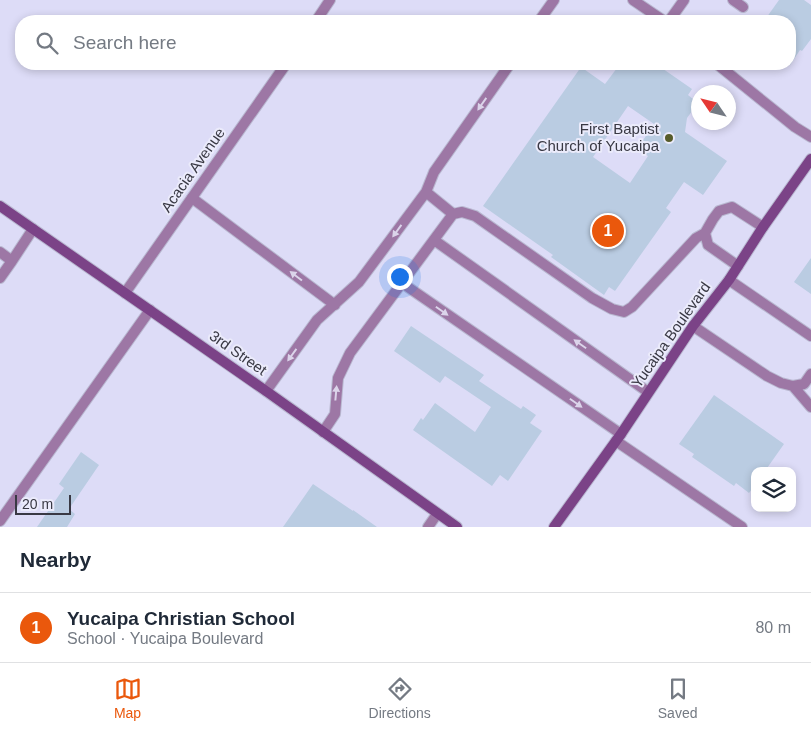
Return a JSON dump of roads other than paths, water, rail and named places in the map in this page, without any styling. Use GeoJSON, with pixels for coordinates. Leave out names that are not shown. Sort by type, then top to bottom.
{"type":"FeatureCollection","features":[{"type":"Feature","properties":{"kind":"street"},"geometry":{"type":"LineString","coordinates":[[320,15],[330,0]]}},
{"type":"Feature","properties":{"kind":"street"},"geometry":{"type":"LineString","coordinates":[[543,15],[554,0]]}},
{"type":"Feature","properties":{"kind":"street"},"geometry":{"type":"LineString","coordinates":[[633,0],[655,15]]}},
{"type":"Feature","properties":{"kind":"street"},"geometry":{"type":"LineString","coordinates":[[673,15],[684,0]]}},
{"type":"Feature","properties":{"kind":"street"},"geometry":{"type":"LineString","coordinates":[[734,0],[743,7]]}},
{"type":"Feature","properties":{"kind":"street","name":"Acacia Avenue"},"geometry":{"type":"LineString","coordinates":[[125,293],[282,70]]}},
{"type":"Feature","properties":{"kind":"street"},"geometry":{"type":"LineString","coordinates":[[266,391],[317,320],[359,282],[426,192],[434,172],[506,70]]}},
{"type":"Feature","properties":{"kind":"street"},"geometry":{"type":"LineString","coordinates":[[725,70],[811,137]]}},
{"type":"Feature","properties":{"kind":"street","name":"Yucaipa Boulevard"},"geometry":{"type":"LineString","coordinates":[[554,527],[618,438],[693,326],[729,280],[763,227],[809,165]]}},
{"type":"Feature","properties":{"kind":"street"},"geometry":{"type":"LineString","coordinates":[[426,192],[453,214]]}},
{"type":"Feature","properties":{"kind":"street"},"geometry":{"type":"LineString","coordinates":[[192,198],[335,305]]}},
{"type":"Feature","properties":{"kind":"street","name":"3rd Street"},"geometry":{"type":"LineString","coordinates":[[0,206],[266,391],[457,527]]}},
{"type":"Feature","properties":{"kind":"street"},"geometry":{"type":"LineString","coordinates":[[323,432],[334,414],[338,378],[350,353],[453,214],[462,212],[475,216],[592,298],[612,309],[624,312],[632,307],[696,238],[704,233],[719,211],[732,207],[763,227]]}},
{"type":"Feature","properties":{"kind":"street"},"geometry":{"type":"LineString","coordinates":[[0,278],[33,229]]}},
{"type":"Feature","properties":{"kind":"street"},"geometry":{"type":"LineString","coordinates":[[704,233],[708,244],[738,266]]}},
{"type":"Feature","properties":{"kind":"street"},"geometry":{"type":"LineString","coordinates":[[434,240],[648,392]]}},
{"type":"Feature","properties":{"kind":"street"},"geometry":{"type":"LineString","coordinates":[[0,252],[12,261]]}},
{"type":"Feature","properties":{"kind":"street"},"geometry":{"type":"LineString","coordinates":[[729,280],[811,336]]}},
{"type":"Feature","properties":{"kind":"street"},"geometry":{"type":"LineString","coordinates":[[402,283],[742,527]]}},
{"type":"Feature","properties":{"kind":"street"},"geometry":{"type":"LineString","coordinates":[[0,521],[150,310]]}},
{"type":"Feature","properties":{"kind":"street"},"geometry":{"type":"LineString","coordinates":[[693,326],[766,376],[781,383],[793,386],[804,384],[811,374]]}},
{"type":"Feature","properties":{"kind":"street"},"geometry":{"type":"LineString","coordinates":[[793,386],[811,407]]}},
{"type":"Feature","properties":{"kind":"street"},"geometry":{"type":"LineString","coordinates":[[428,527],[437,514]]}},
{"type":"Feature","properties":{"kind":"place","name":"First Baptist Church of Yucaipa"},"geometry":{"type":"Point","coordinates":[669,138]}},
{"type":"Feature","properties":{"kind":"place","name":"Yucaipa Christian School"},"geometry":{"type":"Point","coordinates":[608,231]}}]}
